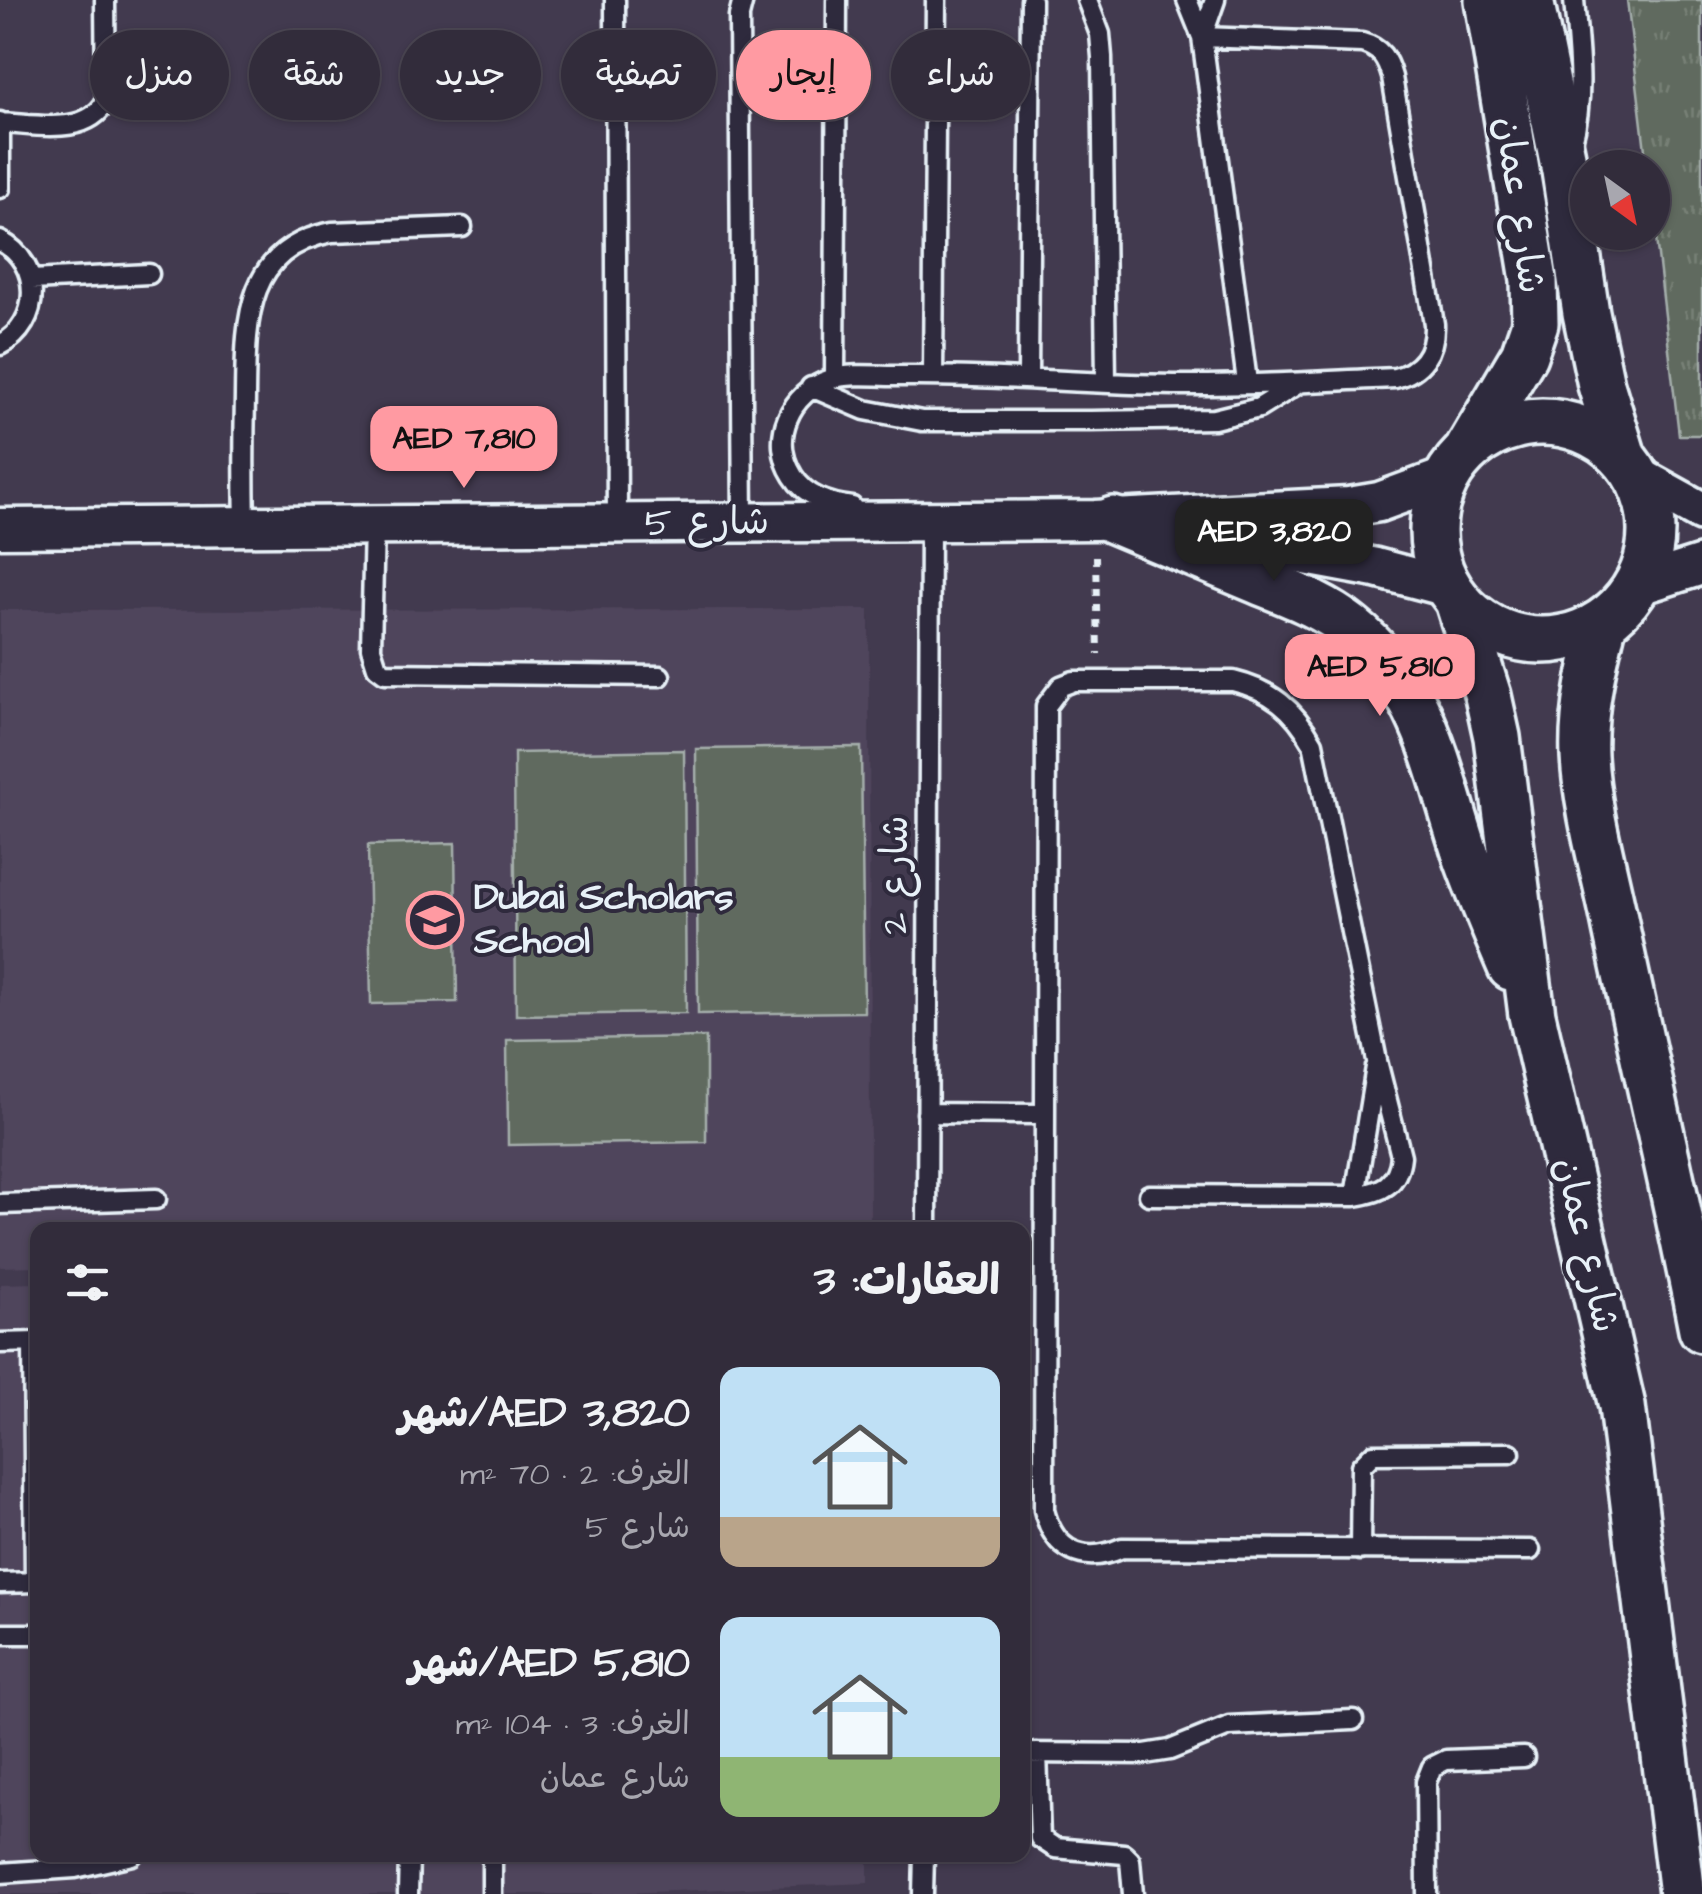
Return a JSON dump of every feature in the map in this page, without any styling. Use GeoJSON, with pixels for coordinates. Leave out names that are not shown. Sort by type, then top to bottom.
{"type":"FeatureCollection","features":[{"type":"Feature","properties":{"kind":"street","name":"شارع عمان"},"geometry":{"type":"LineString","coordinates":[[1456,465],[1524,355],[1534,323],[1534,280],[1488,0]]}},
{"type":"Feature","properties":{"kind":"street","name":"شارع عمان"},"geometry":{"type":"LineString","coordinates":[[1530,0],[1601,385],[1630,467]]}},
{"type":"Feature","properties":{"kind":"street"},"geometry":{"type":"LineString","coordinates":[[1630,467],[1648,503],[1651,531],[1647,560],[1636,586],[1604,621],[1554,640],[1527,639],[1478,620],[1453,594],[1438,566],[1433,520],[1456,465],[1488,436],[1516,425],[1545,422],[1574,427],[1600,439],[1630,467],[1702,512]]}},
{"type":"Feature","properties":{"kind":"street","name":"شارع 5"},"geometry":{"type":"LineString","coordinates":[[0,528],[1104,520],[1379,502],[1456,465]]}},
{"type":"Feature","properties":{"kind":"street","name":"شارع 5"},"geometry":{"type":"LineString","coordinates":[[1104,520],[1376,568],[1453,594]]}},
{"type":"Feature","properties":{"kind":"street"},"geometry":{"type":"LineString","coordinates":[[1104,520],[1303,598],[1348,625],[1380,654],[1420,714],[1471,868],[1532,1014]]}},
{"type":"Feature","properties":{"kind":"street"},"geometry":{"type":"LineString","coordinates":[[1636,586],[1702,565]]}},
{"type":"Feature","properties":{"kind":"street","name":"شارع عمان"},"geometry":{"type":"LineString","coordinates":[[1453,594],[1488,696],[1497,737],[1532,1014],[1622,1406],[1676,1886]]}},
{"type":"Feature","properties":{"kind":"street"},"geometry":{"type":"LineString","coordinates":[[1604,621],[1588,698],[1584,757],[1636,1026],[1678,1200],[1702,1329]]}},
{"type":"Feature","properties":{"kind":"lane"},"geometry":{"type":"LineString","coordinates":[[0,188],[0,123],[80,124],[100,112],[106,101],[105,0]]}},
{"type":"Feature","properties":{"kind":"lane"},"geometry":{"type":"LineString","coordinates":[[615,0],[617,524]]}},
{"type":"Feature","properties":{"kind":"lane"},"geometry":{"type":"LineString","coordinates":[[743,0],[739,16],[743,523]]}},
{"type":"Feature","properties":{"kind":"lane"},"geometry":{"type":"LineString","coordinates":[[835,378],[837,0]]}},
{"type":"Feature","properties":{"kind":"lane"},"geometry":{"type":"LineString","coordinates":[[933,376],[936,0]]}},
{"type":"Feature","properties":{"kind":"lane"},"geometry":{"type":"LineString","coordinates":[[1028,378],[1031,0]]}},
{"type":"Feature","properties":{"kind":"lane"},"geometry":{"type":"LineString","coordinates":[[1087,0],[1100,34],[1102,58],[1106,381]]}},
{"type":"Feature","properties":{"kind":"lane"},"geometry":{"type":"LineString","coordinates":[[1188,0],[1202,37],[1247,382]]}},
{"type":"Feature","properties":{"kind":"lane"},"geometry":{"type":"LineString","coordinates":[[1202,37],[1216,0]]}},
{"type":"Feature","properties":{"kind":"lane"},"geometry":{"type":"LineString","coordinates":[[1564,172],[1578,122],[1580,81],[1574,0]]}},
{"type":"Feature","properties":{"kind":"lane"},"geometry":{"type":"LineString","coordinates":[[930,520],[836,505],[812,495],[794,478],[783,454],[784,428],[793,405],[811,387],[835,378],[933,376],[1174,385],[1299,383],[1407,374],[1426,359],[1432,348],[1434,324],[1390,68],[1380,50],[1362,43],[1202,37]]}},
{"type":"Feature","properties":{"kind":"lane"},"geometry":{"type":"LineString","coordinates":[[245,527],[246,324],[266,270],[296,242],[312,236],[462,227]]}},
{"type":"Feature","properties":{"kind":"lane"},"geometry":{"type":"LineString","coordinates":[[0,241],[18,254],[32,280],[33,298],[20,329],[0,345]]}},
{"type":"Feature","properties":{"kind":"lane"},"geometry":{"type":"LineString","coordinates":[[32,280],[149,274]]}},
{"type":"Feature","properties":{"kind":"lane"},"geometry":{"type":"LineString","coordinates":[[811,387],[865,410],[922,421],[1091,421],[1214,419],[1258,408],[1299,383]]}},
{"type":"Feature","properties":{"kind":"lane","name":"شارع 2"},"geometry":{"type":"LineString","coordinates":[[927,1222],[930,520]]}},
{"type":"Feature","properties":{"kind":"lane"},"geometry":{"type":"LineString","coordinates":[[374,526],[371,648],[377,667],[385,673],[660,676]]}},
{"type":"Feature","properties":{"kind":"lane"},"geometry":{"type":"LineString","coordinates":[[1149,1195],[1355,1196],[1374,1194],[1390,1186],[1400,1172],[1401,1156],[1377,1061],[1313,743],[1288,706],[1270,694],[1233,681],[1099,680],[1061,686],[1046,706],[1042,1114],[1044,1510],[1048,1526],[1071,1551],[1088,1556],[1104,1556],[1122,1548],[1530,1550]]}},
{"type":"Feature","properties":{"kind":"lane"},"geometry":{"type":"LineString","coordinates":[[1355,1196],[1377,1061]]}},
{"type":"Feature","properties":{"kind":"lane"},"geometry":{"type":"LineString","coordinates":[[927,1114],[1042,1114]]}},
{"type":"Feature","properties":{"kind":"lane"},"geometry":{"type":"LineString","coordinates":[[0,1204],[156,1199]]}},
{"type":"Feature","properties":{"kind":"lane"},"geometry":{"type":"LineString","coordinates":[[0,1342],[30,1342]]}},
{"type":"Feature","properties":{"kind":"lane"},"geometry":{"type":"LineString","coordinates":[[1360,1550],[1361,1466],[1373,1454],[1510,1453]]}},
{"type":"Feature","properties":{"kind":"lane"},"geometry":{"type":"LineString","coordinates":[[0,1583],[30,1582]]}},
{"type":"Feature","properties":{"kind":"lane"},"geometry":{"type":"LineString","coordinates":[[0,1634],[30,1634]]}},
{"type":"Feature","properties":{"kind":"lane"},"geometry":{"type":"LineString","coordinates":[[1133,1894],[1130,1860],[1124,1854],[1055,1848],[1040,1838],[1030,1753],[1145,1754],[1170,1750],[1229,1726],[1353,1720]]}},
{"type":"Feature","properties":{"kind":"lane"},"geometry":{"type":"LineString","coordinates":[[1427,1894],[1426,1782],[1432,1767],[1446,1760],[1524,1757]]}},
{"type":"Feature","properties":{"kind":"lane"},"geometry":{"type":"LineString","coordinates":[[0,1873],[75,1868],[101,1862]]}},
{"type":"Feature","properties":{"kind":"lane"},"geometry":{"type":"LineString","coordinates":[[408,1862],[408,1894]]}},
{"type":"Feature","properties":{"kind":"lane"},"geometry":{"type":"LineString","coordinates":[[492,1862],[492,1894]]}},
{"type":"Feature","properties":{"kind":"lane"},"geometry":{"type":"LineString","coordinates":[[924,1862],[924,1894]]}},
{"type":"Feature","properties":{"kind":"path"},"geometry":{"type":"LineString","coordinates":[[1099,680],[1104,520]]}},
{"type":"Feature","properties":{"kind":"shaded area","name":"Dubai Scholars School"},"geometry":{"type":"Polygon","coordinates":[[[869,609],[870,1222],[30,1222],[30,1266],[0,1267],[0,610],[869,609]]]}},
{"type":"Feature","properties":{"kind":"shaded area"},"geometry":{"type":"Polygon","coordinates":[[[30,1283],[30,1862],[868,1862],[868,1883],[600,1894],[0,1894],[0,1284],[30,1283]]]}},
{"type":"Feature","properties":{"kind":"green space"},"geometry":{"type":"Polygon","coordinates":[[[1627,0],[1702,0],[1702,435],[1679,435],[1657,250],[1670,250],[1670,150],[1645,150],[1627,0]]]}},
{"type":"Feature","properties":{"kind":"green space"},"geometry":{"type":"Polygon","coordinates":[[[861,747],[864,1012],[698,1014],[696,749],[861,747]]]}},
{"type":"Feature","properties":{"kind":"green space"},"geometry":{"type":"Polygon","coordinates":[[[684,750],[686,1013],[516,1015],[514,753],[684,750]]]}},
{"type":"Feature","properties":{"kind":"green space"},"geometry":{"type":"Polygon","coordinates":[[[455,843],[457,1002],[371,1004],[368,845],[455,843]]]}},
{"type":"Feature","properties":{"kind":"green space"},"geometry":{"type":"Polygon","coordinates":[[[706,1037],[706,1142],[508,1145],[507,1040],[706,1037]]]}},
{"type":"Feature","properties":{"kind":"place","name":"Dubai Scholars School"},"geometry":{"type":"Point","coordinates":[435,920]}}]}
